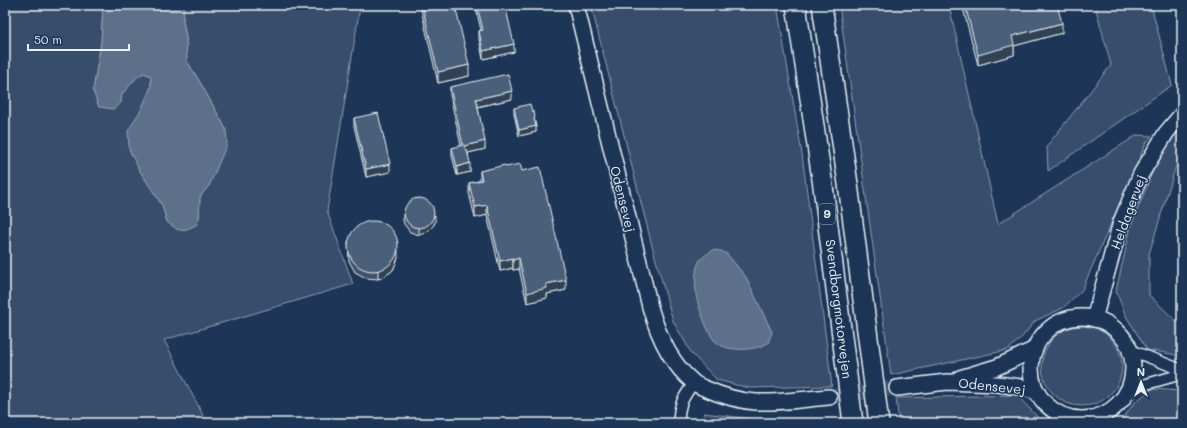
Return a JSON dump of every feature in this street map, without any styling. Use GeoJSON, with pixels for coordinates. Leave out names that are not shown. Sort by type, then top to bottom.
{"type":"FeatureCollection","features":[{"type":"Feature","properties":{"kind":"highway","name":"Svendborgmotorvejen"},"geometry":{"type":"LineString","coordinates":[[796,5],[823,186],[853,423]]}},
{"type":"Feature","properties":{"kind":"highway","name":"Svendborgmotorvejen"},"geometry":{"type":"LineString","coordinates":[[822,5],[850,199],[879,423]]}},
{"type":"Feature","properties":{"kind":"main road","name":"Odensevej"},"geometry":{"type":"LineString","coordinates":[[576,5],[650,307],[657,331],[673,360],[694,383],[719,395],[735,400],[778,402],[829,397]]}},
{"type":"Feature","properties":{"kind":"main road","name":"Heldagervej"},"geometry":{"type":"LineString","coordinates":[[1094,319],[1121,222],[1141,174],[1166,133],[1182,114]]}},
{"type":"Feature","properties":{"kind":"main road"},"geometry":{"type":"LineString","coordinates":[[1080,317],[1094,319],[1106,323],[1116,330],[1124,339],[1130,350],[1133,369],[1129,389],[1121,402],[1109,412],[1094,420],[1056,417],[1041,399],[1032,378],[1031,363],[1035,349],[1042,337],[1053,327],[1066,320],[1080,317]]}},
{"type":"Feature","properties":{"kind":"main road","name":"Odensevej"},"geometry":{"type":"LineString","coordinates":[[948,382],[997,367],[1035,349]]}},
{"type":"Feature","properties":{"kind":"main road","name":"Odensevej"},"geometry":{"type":"LineString","coordinates":[[898,388],[948,382],[997,384],[1021,387],[1037,392]]}},
{"type":"Feature","properties":{"kind":"street"},"geometry":{"type":"LineString","coordinates":[[1130,350],[1182,370]]}},
{"type":"Feature","properties":{"kind":"street"},"geometry":{"type":"LineString","coordinates":[[1129,389],[1182,374]]}},
{"type":"Feature","properties":{"kind":"street"},"geometry":{"type":"LineString","coordinates":[[679,423],[679,407],[694,383]]}},
{"type":"Feature","properties":{"kind":"shaded area"},"geometry":{"type":"Polygon","coordinates":[[[5,5],[103,5],[101,42],[93,91],[99,107],[122,94],[137,77],[144,73],[151,76],[151,87],[142,108],[138,168],[162,205],[167,222],[199,218],[200,197],[210,184],[226,129],[187,61],[186,37],[183,21],[184,5],[362,5],[359,13],[327,211],[353,284],[164,340],[207,423],[5,423],[5,5]]]}},
{"type":"Feature","properties":{"kind":"shaded area"},"geometry":{"type":"Polygon","coordinates":[[[103,5],[184,5],[183,21],[186,37],[187,61],[226,129],[227,144],[210,184],[200,197],[199,218],[196,225],[187,229],[178,230],[167,222],[162,205],[138,168],[129,149],[128,131],[142,108],[151,87],[151,76],[144,73],[137,77],[122,94],[121,103],[113,109],[99,107],[93,91],[101,42],[103,5]]]}},
{"type":"Feature","properties":{"kind":"shaded area"},"geometry":{"type":"Polygon","coordinates":[[[591,5],[777,5],[802,154],[832,386],[749,388],[717,380],[692,354],[673,321],[651,242],[591,5]]]}},
{"type":"Feature","properties":{"kind":"shaded area"},"geometry":{"type":"Polygon","coordinates":[[[839,5],[949,5],[998,224],[1137,135],[1152,136],[1146,143],[1082,290],[1063,308],[1035,321],[1023,336],[1008,350],[891,375],[839,5]]]}},
{"type":"Feature","properties":{"kind":"shaded area"},"geometry":{"type":"Polygon","coordinates":[[[1095,5],[1151,5],[1172,85],[1048,171],[1047,146],[1111,65],[1095,5]]]}},
{"type":"Feature","properties":{"kind":"shaded area"},"geometry":{"type":"Polygon","coordinates":[[[1182,123],[1182,146],[1149,254],[1149,295],[1176,321],[1182,322],[1182,358],[1172,354],[1147,350],[1126,316],[1116,291],[1131,226],[1160,153],[1182,123]]]}},
{"type":"Feature","properties":{"kind":"shaded area"},"geometry":{"type":"Polygon","coordinates":[[[713,250],[721,251],[727,254],[746,277],[772,332],[768,343],[756,348],[732,349],[719,344],[711,336],[699,305],[695,284],[696,271],[699,262],[713,250]]]}},
{"type":"Feature","properties":{"kind":"shaded area"},"geometry":{"type":"Polygon","coordinates":[[[1082,326],[1097,329],[1110,338],[1119,351],[1122,366],[1119,381],[1110,394],[1097,403],[1082,406],[1067,403],[1054,394],[1045,381],[1042,366],[1045,351],[1054,338],[1067,329],[1082,326]]]}},
{"type":"Feature","properties":{"kind":"shaded area"},"geometry":{"type":"Polygon","coordinates":[[[1152,389],[1182,391],[1182,423],[1117,423],[1120,422],[1135,402],[1152,389]]]}},
{"type":"Feature","properties":{"kind":"shaded area"},"geometry":{"type":"Polygon","coordinates":[[[1017,395],[1043,423],[899,423],[896,398],[1017,395]]]}},
{"type":"Feature","properties":{"kind":"shaded area"},"geometry":{"type":"Polygon","coordinates":[[[704,413],[783,423],[706,423],[704,413]]]}},
{"type":"Feature","properties":{"kind":"building"},"geometry":{"type":"Polygon","coordinates":[[[422,5],[455,5],[469,65],[438,72],[422,5]]]}},
{"type":"Feature","properties":{"kind":"building"},"geometry":{"type":"Polygon","coordinates":[[[477,5],[505,5],[514,44],[483,51],[479,31],[483,30],[477,5]]]}},
{"type":"Feature","properties":{"kind":"building"},"geometry":{"type":"Polygon","coordinates":[[[965,5],[1057,5],[1062,23],[1012,36],[1014,45],[978,55],[965,5]]]}},
{"type":"Feature","properties":{"kind":"building"},"geometry":{"type":"Polygon","coordinates":[[[508,74],[512,91],[476,99],[485,141],[464,146],[465,150],[467,150],[470,163],[457,167],[452,148],[463,145],[450,87],[508,74]]]}},
{"type":"Feature","properties":{"kind":"building"},"geometry":{"type":"Polygon","coordinates":[[[530,104],[532,111],[534,112],[536,126],[519,130],[514,108],[530,104]]]}},
{"type":"Feature","properties":{"kind":"building"},"geometry":{"type":"Polygon","coordinates":[[[378,113],[390,164],[366,169],[354,118],[378,113]]]}},
{"type":"Feature","properties":{"kind":"building"},"geometry":{"type":"Polygon","coordinates":[[[520,164],[522,171],[540,167],[566,280],[546,284],[547,288],[527,293],[519,258],[500,261],[487,205],[475,207],[469,183],[482,180],[480,171],[505,165],[506,167],[520,164]]]}},
{"type":"Feature","properties":{"kind":"building"},"geometry":{"type":"Polygon","coordinates":[[[419,198],[430,202],[434,213],[430,224],[419,228],[408,224],[404,213],[408,202],[419,198]]]}},
{"type":"Feature","properties":{"kind":"building"},"geometry":{"type":"Polygon","coordinates":[[[373,221],[383,223],[391,228],[396,236],[398,246],[396,256],[391,264],[383,269],[373,271],[363,269],[355,264],[350,256],[348,246],[350,236],[355,228],[363,223],[373,221]]]}},
{"type":"Feature","properties":{"kind":"tunnel"},"geometry":{"type":"LineString","coordinates":[[829,397],[897,388]]}}]}
